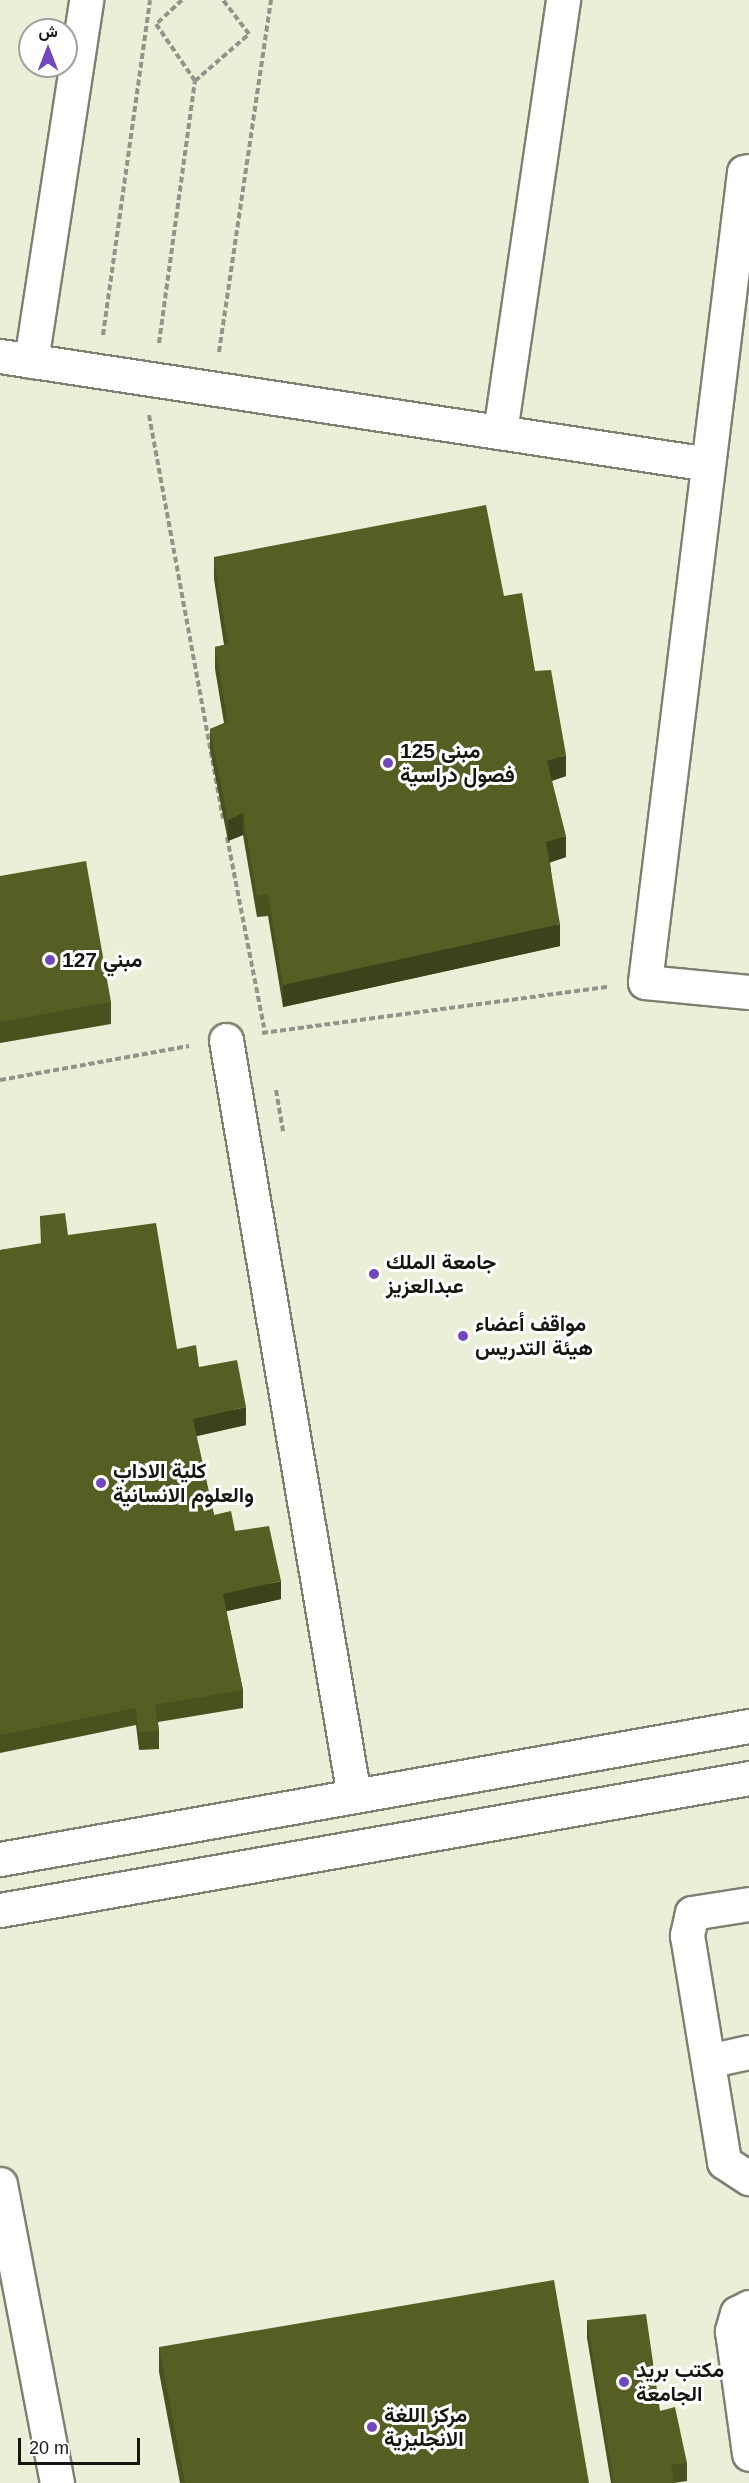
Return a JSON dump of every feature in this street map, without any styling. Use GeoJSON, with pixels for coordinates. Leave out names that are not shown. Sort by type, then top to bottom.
{"type":"FeatureCollection","features":[{"type":"Feature","properties":{"kind":"street"},"geometry":{"type":"LineString","coordinates":[[86,0],[15,358],[708,464]]}},
{"type":"Feature","properties":{"kind":"street"},"geometry":{"type":"LineString","coordinates":[[500,432],[563,0]]}},
{"type":"Feature","properties":{"kind":"street"},"geometry":{"type":"LineString","coordinates":[[749,171],[744,172],[645,982],[749,992]]}},
{"type":"Feature","properties":{"kind":"street"},"geometry":{"type":"LineString","coordinates":[[226,1040],[354,1796]]}},
{"type":"Feature","properties":{"kind":"street"},"geometry":{"type":"LineString","coordinates":[[0,1859],[749,1726]]}},
{"type":"Feature","properties":{"kind":"street"},"geometry":{"type":"LineString","coordinates":[[0,1910],[749,1778]]}},
{"type":"Feature","properties":{"kind":"street"},"geometry":{"type":"LineString","coordinates":[[749,1904],[692,1913],[687,1935],[723,2162],[749,2178]]}},
{"type":"Feature","properties":{"kind":"street"},"geometry":{"type":"LineString","coordinates":[[708,2061],[749,2052]]}},
{"type":"Feature","properties":{"kind":"street"},"geometry":{"type":"LineString","coordinates":[[0,2184],[57,2483]]}},
{"type":"Feature","properties":{"kind":"street"},"geometry":{"type":"LineString","coordinates":[[749,2307],[737,2313],[732,2331],[749,2454]]}},
{"type":"Feature","properties":{"kind":"path"},"geometry":{"type":"LineString","coordinates":[[102,342],[150,0]]}},
{"type":"Feature","properties":{"kind":"path"},"geometry":{"type":"LineString","coordinates":[[182,0],[156,24],[195,81]]}},
{"type":"Feature","properties":{"kind":"path"},"geometry":{"type":"LineString","coordinates":[[223,0],[249,34],[195,81],[148,419],[267,1044]]}},
{"type":"Feature","properties":{"kind":"path"},"geometry":{"type":"LineString","coordinates":[[209,351],[219,352],[271,0]]}},
{"type":"Feature","properties":{"kind":"path"},"geometry":{"type":"LineString","coordinates":[[0,1080],[265,1033],[645,982]]}},
{"type":"Feature","properties":{"kind":"path"},"geometry":{"type":"LineString","coordinates":[[275,1087],[284,1131]]}},
{"type":"Feature","properties":{"kind":"shaded area","name":"جامعة الملك عبدالعزيز"},"geometry":{"type":"Polygon","coordinates":[[[0,0],[749,0],[749,2483],[0,2483],[0,0]]]}},
{"type":"Feature","properties":{"kind":"building","name":"مبنى 125 فصول دراسية"},"geometry":{"type":"Polygon","coordinates":[[[486,505],[504,596],[522,593],[535,671],[551,670],[566,755],[547,761],[566,836],[546,842],[560,924],[283,985],[268,894],[257,896],[243,813],[228,820],[210,729],[228,722],[215,647],[228,644],[214,557],[486,505]]]}},
{"type":"Feature","properties":{"kind":"building","name":"مبني 127"},"geometry":{"type":"Polygon","coordinates":[[[86,861],[111,1002],[0,1022],[0,876],[86,861]]]}},
{"type":"Feature","properties":{"kind":"building","name":"كلية الاداب والعلوم الانسانية"},"geometry":{"type":"Polygon","coordinates":[[[65,1213],[68,1235],[156,1223],[177,1349],[196,1345],[199,1367],[237,1360],[246,1407],[193,1419],[214,1515],[231,1511],[235,1531],[269,1526],[281,1581],[223,1594],[243,1690],[155,1705],[159,1731],[139,1732],[136,1708],[0,1735],[0,1250],[42,1243],[40,1216],[65,1213]]]}},
{"type":"Feature","properties":{"kind":"building","name":"مركز اللغة الانجليزية"},"geometry":{"type":"Polygon","coordinates":[[[554,2280],[589,2483],[185,2483],[159,2347],[554,2280]]]}},
{"type":"Feature","properties":{"kind":"building","name":"مكتب بريد الجامعة"},"geometry":{"type":"Polygon","coordinates":[[[646,2314],[660,2411],[675,2407],[687,2463],[671,2465],[674,2483],[614,2483],[587,2320],[646,2314]]]}},
{"type":"Feature","properties":{"kind":"place","name":"مبنى 125 فصول دراسية"},"geometry":{"type":"Point","coordinates":[388,763]}},
{"type":"Feature","properties":{"kind":"place","name":"مبني 127"},"geometry":{"type":"Point","coordinates":[50,960]}},
{"type":"Feature","properties":{"kind":"place","name":"جامعة الملك عبدالعزيز"},"geometry":{"type":"Point","coordinates":[374,1274]}},
{"type":"Feature","properties":{"kind":"place","name":"مواقف أعضاء هيئة التدريس"},"geometry":{"type":"Point","coordinates":[463,1336]}},
{"type":"Feature","properties":{"kind":"place","name":"كلية الاداب والعلوم الانسانية"},"geometry":{"type":"Point","coordinates":[101,1483]}},
{"type":"Feature","properties":{"kind":"place","name":"مكتب بريد الجامعة"},"geometry":{"type":"Point","coordinates":[624,2382]}},
{"type":"Feature","properties":{"kind":"place","name":"مركز اللغة الانجليزية"},"geometry":{"type":"Point","coordinates":[372,2427]}}]}
